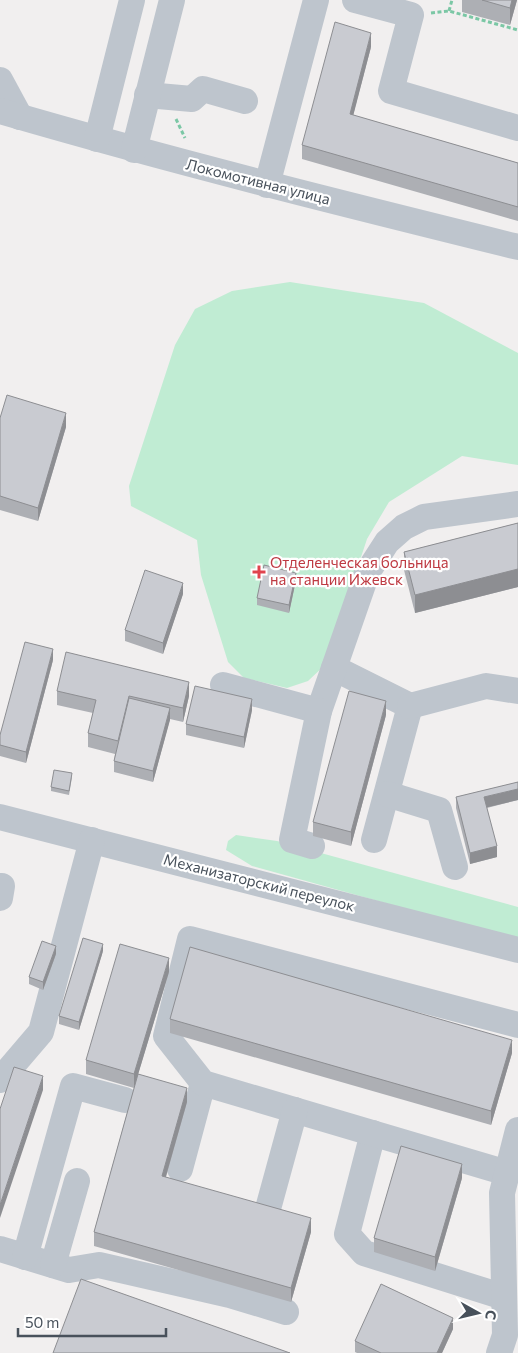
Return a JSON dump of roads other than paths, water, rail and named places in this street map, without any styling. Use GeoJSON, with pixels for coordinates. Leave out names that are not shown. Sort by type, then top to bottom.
{"type":"FeatureCollection","features":[{"type":"Feature","properties":{"kind":"street"},"geometry":{"type":"LineString","coordinates":[[97,139],[132,0]]}},
{"type":"Feature","properties":{"kind":"street"},"geometry":{"type":"LineString","coordinates":[[134,150],[172,0]]}},
{"type":"Feature","properties":{"kind":"street"},"geometry":{"type":"LineString","coordinates":[[267,185],[316,0]]}},
{"type":"Feature","properties":{"kind":"street"},"geometry":{"type":"LineString","coordinates":[[355,0],[411,15],[391,91],[518,128]]}},
{"type":"Feature","properties":{"kind":"street"},"geometry":{"type":"LineString","coordinates":[[0,80],[10,114]]}},
{"type":"Feature","properties":{"kind":"street"},"geometry":{"type":"LineString","coordinates":[[148,95],[192,99],[203,89],[245,101]]}},
{"type":"Feature","properties":{"kind":"street","name":"Локомотивная улица"},"geometry":{"type":"LineString","coordinates":[[10,114],[134,150],[267,185],[518,247]]}},
{"type":"Feature","properties":{"kind":"street"},"geometry":{"type":"LineString","coordinates":[[312,846],[292,840],[319,711],[367,573],[387,542],[404,527],[424,517],[518,504]]}},
{"type":"Feature","properties":{"kind":"street"},"geometry":{"type":"LineString","coordinates":[[334,668],[410,706],[486,686],[518,691]]}},
{"type":"Feature","properties":{"kind":"street"},"geometry":{"type":"LineString","coordinates":[[224,685],[319,711]]}},
{"type":"Feature","properties":{"kind":"street"},"geometry":{"type":"LineString","coordinates":[[374,840],[410,706]]}},
{"type":"Feature","properties":{"kind":"street"},"geometry":{"type":"LineString","coordinates":[[386,794],[439,810],[456,867]]}},
{"type":"Feature","properties":{"kind":"street","name":"Механизаторский переулок"},"geometry":{"type":"LineString","coordinates":[[0,817],[518,950]]}},
{"type":"Feature","properties":{"kind":"street"},"geometry":{"type":"LineString","coordinates":[[0,1080],[41,1032],[92,840]]}},
{"type":"Feature","properties":{"kind":"street"},"geometry":{"type":"LineString","coordinates":[[0,886],[2,886],[0,898]]}},
{"type":"Feature","properties":{"kind":"street"},"geometry":{"type":"LineString","coordinates":[[507,1173],[203,1083],[166,1036],[190,939],[518,1025]]}},
{"type":"Feature","properties":{"kind":"street"},"geometry":{"type":"LineString","coordinates":[[180,1169],[203,1083]]}},
{"type":"Feature","properties":{"kind":"street"},"geometry":{"type":"LineString","coordinates":[[25,1257],[73,1086],[125,1100]]}},
{"type":"Feature","properties":{"kind":"street"},"geometry":{"type":"LineString","coordinates":[[269,1205],[295,1110]]}},
{"type":"Feature","properties":{"kind":"street"},"geometry":{"type":"LineString","coordinates":[[499,1353],[505,1335],[502,1192],[518,1130]]}},
{"type":"Feature","properties":{"kind":"street"},"geometry":{"type":"LineString","coordinates":[[373,1133],[347,1234],[364,1253],[504,1297]]}},
{"type":"Feature","properties":{"kind":"street"},"geometry":{"type":"LineString","coordinates":[[54,1266],[77,1181]]}},
{"type":"Feature","properties":{"kind":"street"},"geometry":{"type":"LineString","coordinates":[[0,1249],[69,1270],[99,1266],[230,1295],[286,1312]]}},
{"type":"Feature","properties":{"kind":"place","name":"Отделенческая больница на станции Ижевск"},"geometry":{"type":"Point","coordinates":[259,572]}}]}
